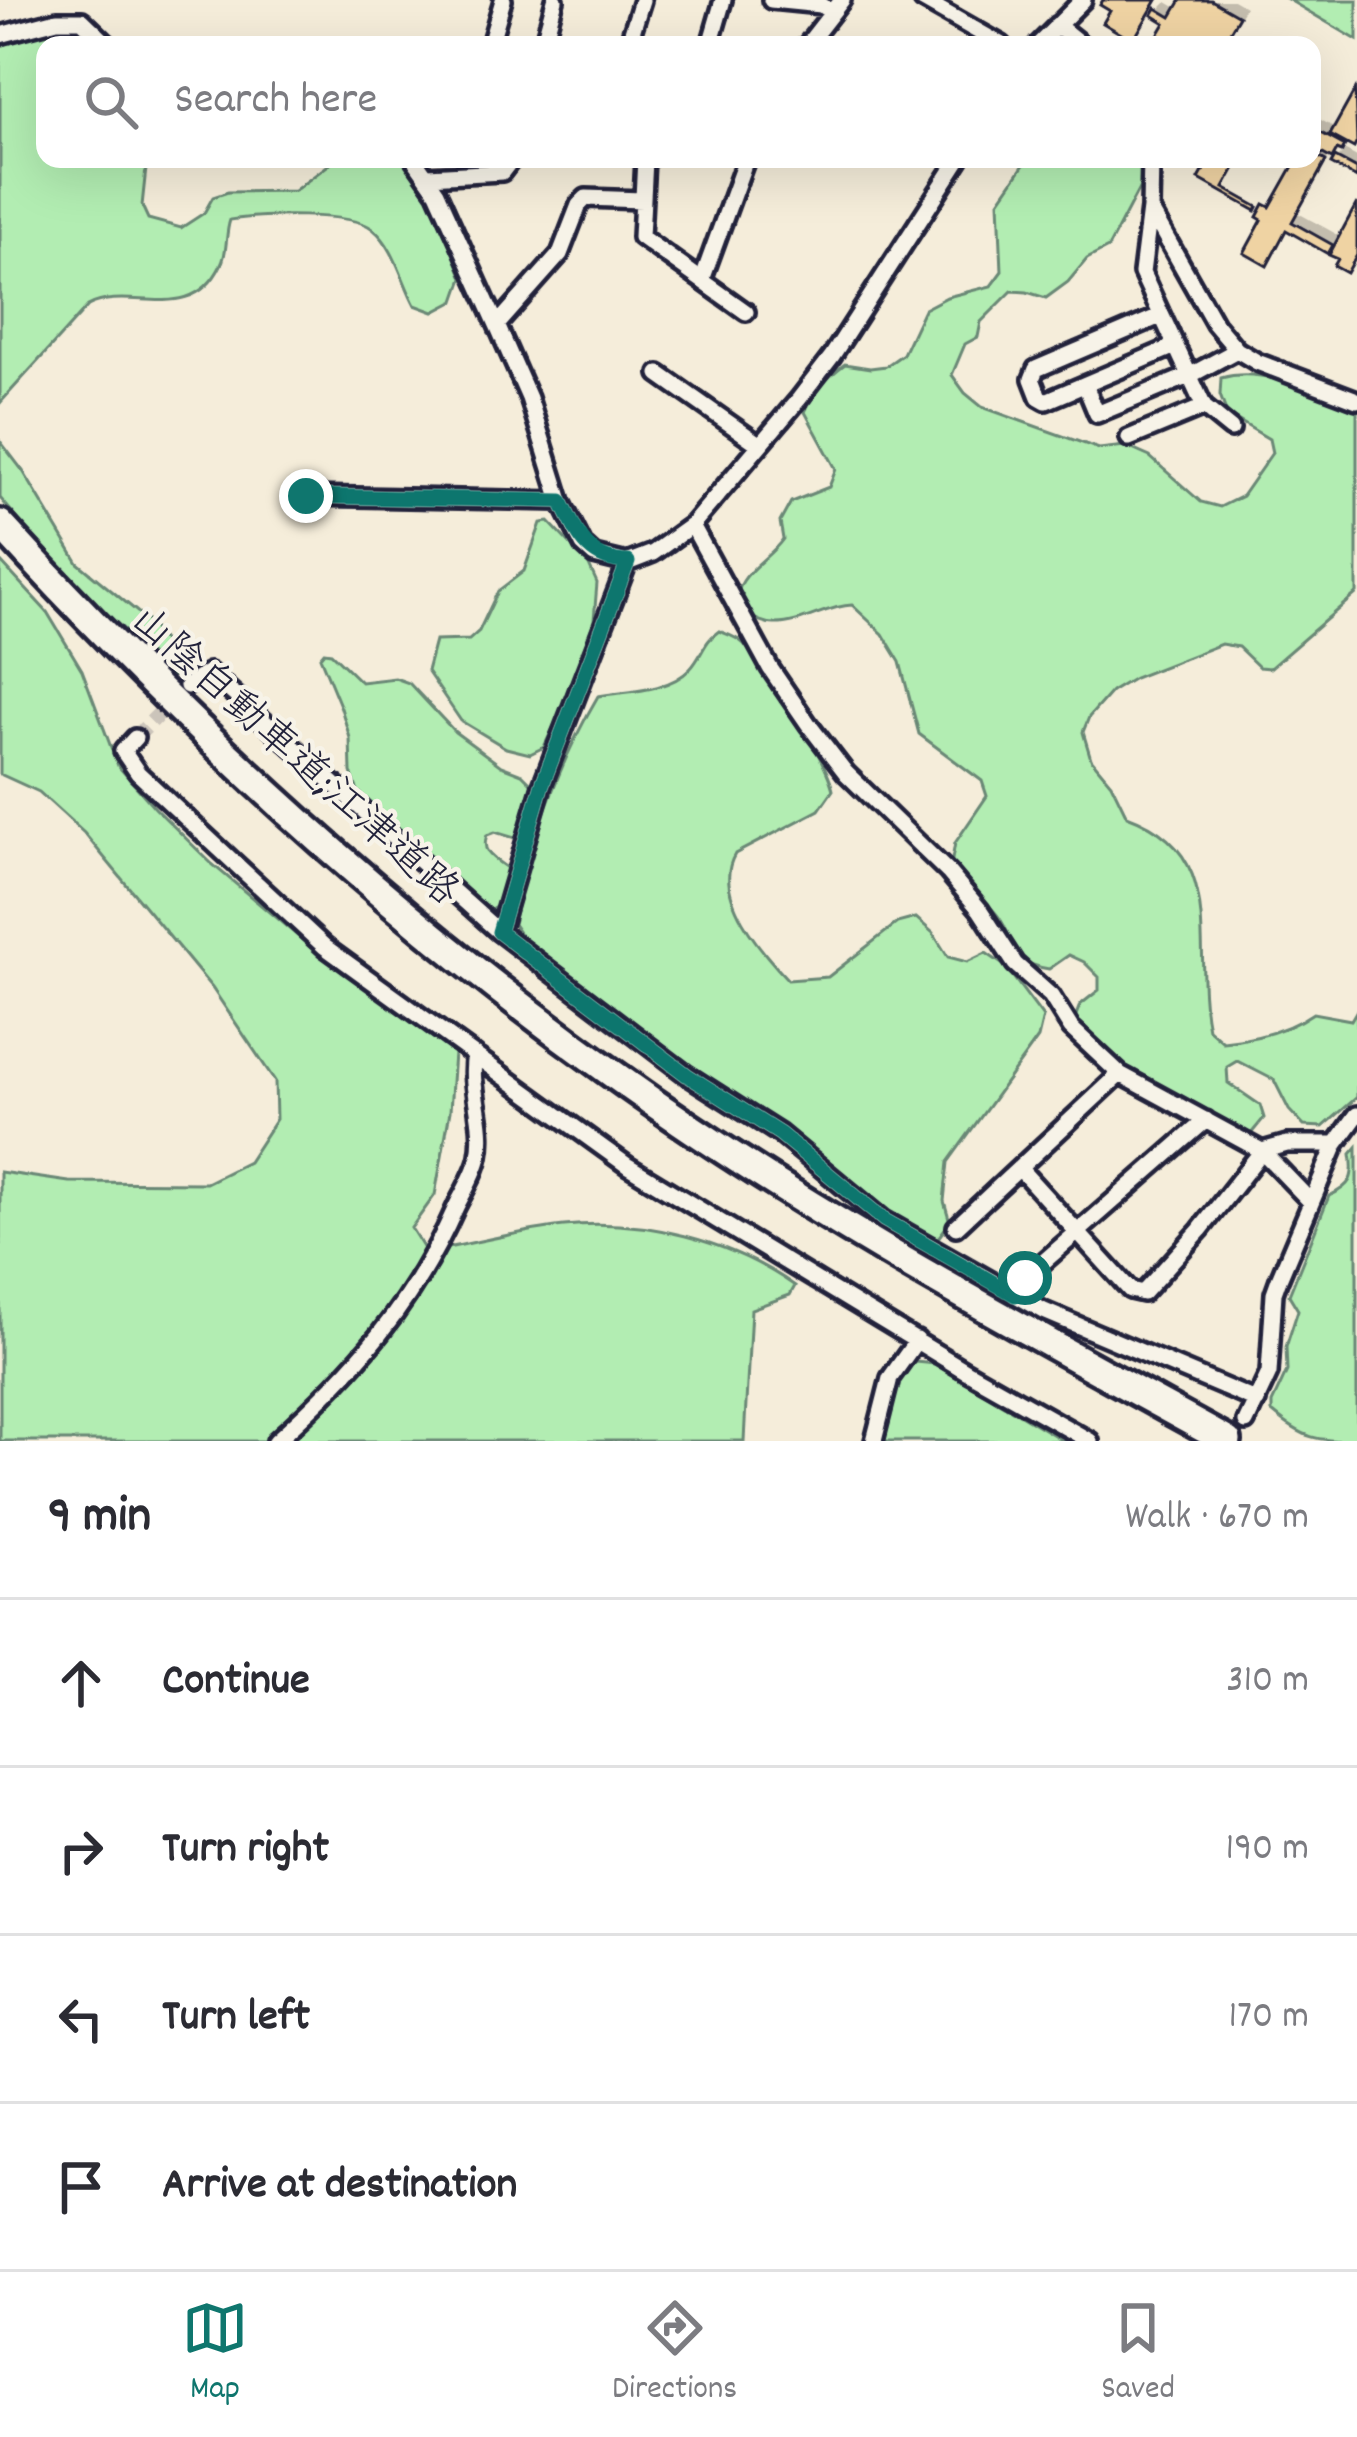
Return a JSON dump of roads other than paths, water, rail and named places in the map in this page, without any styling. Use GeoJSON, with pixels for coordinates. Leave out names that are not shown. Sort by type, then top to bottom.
{"type":"FeatureCollection","features":[{"type":"Feature","properties":{"kind":"highway","name":"山陰自動車道;江津道路"},"geometry":{"type":"LineString","coordinates":[[0,524],[221,752],[418,921],[612,1074],[749,1167],[903,1261],[1237,1432]]}},
{"type":"Feature","properties":{"kind":"street"},"geometry":{"type":"LineString","coordinates":[[493,36],[503,0]]}},
{"type":"Feature","properties":{"kind":"street"},"geometry":{"type":"LineString","coordinates":[[545,36],[555,0]]}},
{"type":"Feature","properties":{"kind":"street"},"geometry":{"type":"LineString","coordinates":[[631,36],[642,0]]}},
{"type":"Feature","properties":{"kind":"street"},"geometry":{"type":"LineString","coordinates":[[713,36],[724,0]]}},
{"type":"Feature","properties":{"kind":"street"},"geometry":{"type":"LineString","coordinates":[[774,0],[837,6]]}},
{"type":"Feature","properties":{"kind":"street"},"geometry":{"type":"LineString","coordinates":[[923,0],[986,36]]}},
{"type":"Feature","properties":{"kind":"street"},"geometry":{"type":"LineString","coordinates":[[1047,36],[1083,0]]}},
{"type":"Feature","properties":{"kind":"street"},"geometry":{"type":"LineString","coordinates":[[814,36],[837,6]]}},
{"type":"Feature","properties":{"kind":"street"},"geometry":{"type":"LineString","coordinates":[[0,35],[57,20],[82,20],[99,36]]}},
{"type":"Feature","properties":{"kind":"street"},"geometry":{"type":"LineString","coordinates":[[1057,25],[1071,36]]}},
{"type":"Feature","properties":{"kind":"street"},"geometry":{"type":"LineString","coordinates":[[421,168],[529,398],[561,501],[594,555],[628,562],[653,553],[692,525],[760,445],[832,356],[953,168]]}},
{"type":"Feature","properties":{"kind":"street"},"geometry":{"type":"LineString","coordinates":[[428,176],[452,168]]}},
{"type":"Feature","properties":{"kind":"street"},"geometry":{"type":"LineString","coordinates":[[464,168],[502,172],[505,168]]}},
{"type":"Feature","properties":{"kind":"street"},"geometry":{"type":"LineString","coordinates":[[645,168],[641,237],[746,312]]}},
{"type":"Feature","properties":{"kind":"street"},"geometry":{"type":"LineString","coordinates":[[703,280],[743,168]]}},
{"type":"Feature","properties":{"kind":"street"},"geometry":{"type":"LineString","coordinates":[[1151,168],[1142,273],[1204,407],[1231,429]]}},
{"type":"Feature","properties":{"kind":"street"},"geometry":{"type":"LineString","coordinates":[[497,325],[560,254],[586,197],[643,200]]}},
{"type":"Feature","properties":{"kind":"street"},"geometry":{"type":"LineString","coordinates":[[1150,209],[1207,313],[1237,350],[1309,385],[1357,400]]}},
{"type":"Feature","properties":{"kind":"street"},"geometry":{"type":"LineString","coordinates":[[1160,316],[1036,369],[1032,379],[1039,397],[1046,401],[1175,346]]}},
{"type":"Feature","properties":{"kind":"street"},"geometry":{"type":"LineString","coordinates":[[1084,385],[1097,414],[1191,376],[1237,350]]}},
{"type":"Feature","properties":{"kind":"street"},"geometry":{"type":"LineString","coordinates":[[659,374],[760,445]]}},
{"type":"Feature","properties":{"kind":"street"},"geometry":{"type":"LineString","coordinates":[[1129,438],[1204,407]]}},
{"type":"Feature","properties":{"kind":"street"},"geometry":{"type":"LineString","coordinates":[[306,496],[561,501]]}},
{"type":"Feature","properties":{"kind":"street"},"geometry":{"type":"LineString","coordinates":[[692,525],[770,668],[846,773],[948,872],[1015,964],[1051,996],[1071,1028],[1120,1074],[1262,1151],[1311,1202]]}},
{"type":"Feature","properties":{"kind":"street"},"geometry":{"type":"LineString","coordinates":[[499,932],[542,785],[628,562]]}},
{"type":"Feature","properties":{"kind":"street"},"geometry":{"type":"LineString","coordinates":[[187,686],[209,672],[499,932],[687,1075],[780,1134],[884,1220],[1015,1295],[1257,1401]]}},
{"type":"Feature","properties":{"kind":"street"},"geometry":{"type":"LineString","coordinates":[[135,738],[123,751],[138,773],[325,947],[628,1166],[1090,1441]]}},
{"type":"Feature","properties":{"kind":"street"},"geometry":{"type":"LineString","coordinates":[[276,1441],[369,1351],[432,1263],[479,1156],[480,1103],[471,1074],[475,1054]]}},
{"type":"Feature","properties":{"kind":"street"},"geometry":{"type":"LineString","coordinates":[[956,1227],[1120,1074]]}},
{"type":"Feature","properties":{"kind":"street"},"geometry":{"type":"LineString","coordinates":[[1237,1432],[1257,1401],[1271,1359],[1274,1293],[1336,1144],[1357,1115]]}},
{"type":"Feature","properties":{"kind":"street"},"geometry":{"type":"LineString","coordinates":[[1015,1295],[1025,1278],[1206,1120]]}},
{"type":"Feature","properties":{"kind":"street"},"geometry":{"type":"LineString","coordinates":[[1020,1168],[1130,1290],[1144,1293],[1262,1151],[1287,1144],[1336,1144]]}},
{"type":"Feature","properties":{"kind":"street"},"geometry":{"type":"LineString","coordinates":[[874,1441],[890,1378],[917,1340]]}},
{"type":"Feature","properties":{"kind":"tunnel"},"geometry":{"type":"LineString","coordinates":[[135,738],[187,686]]}}]}
